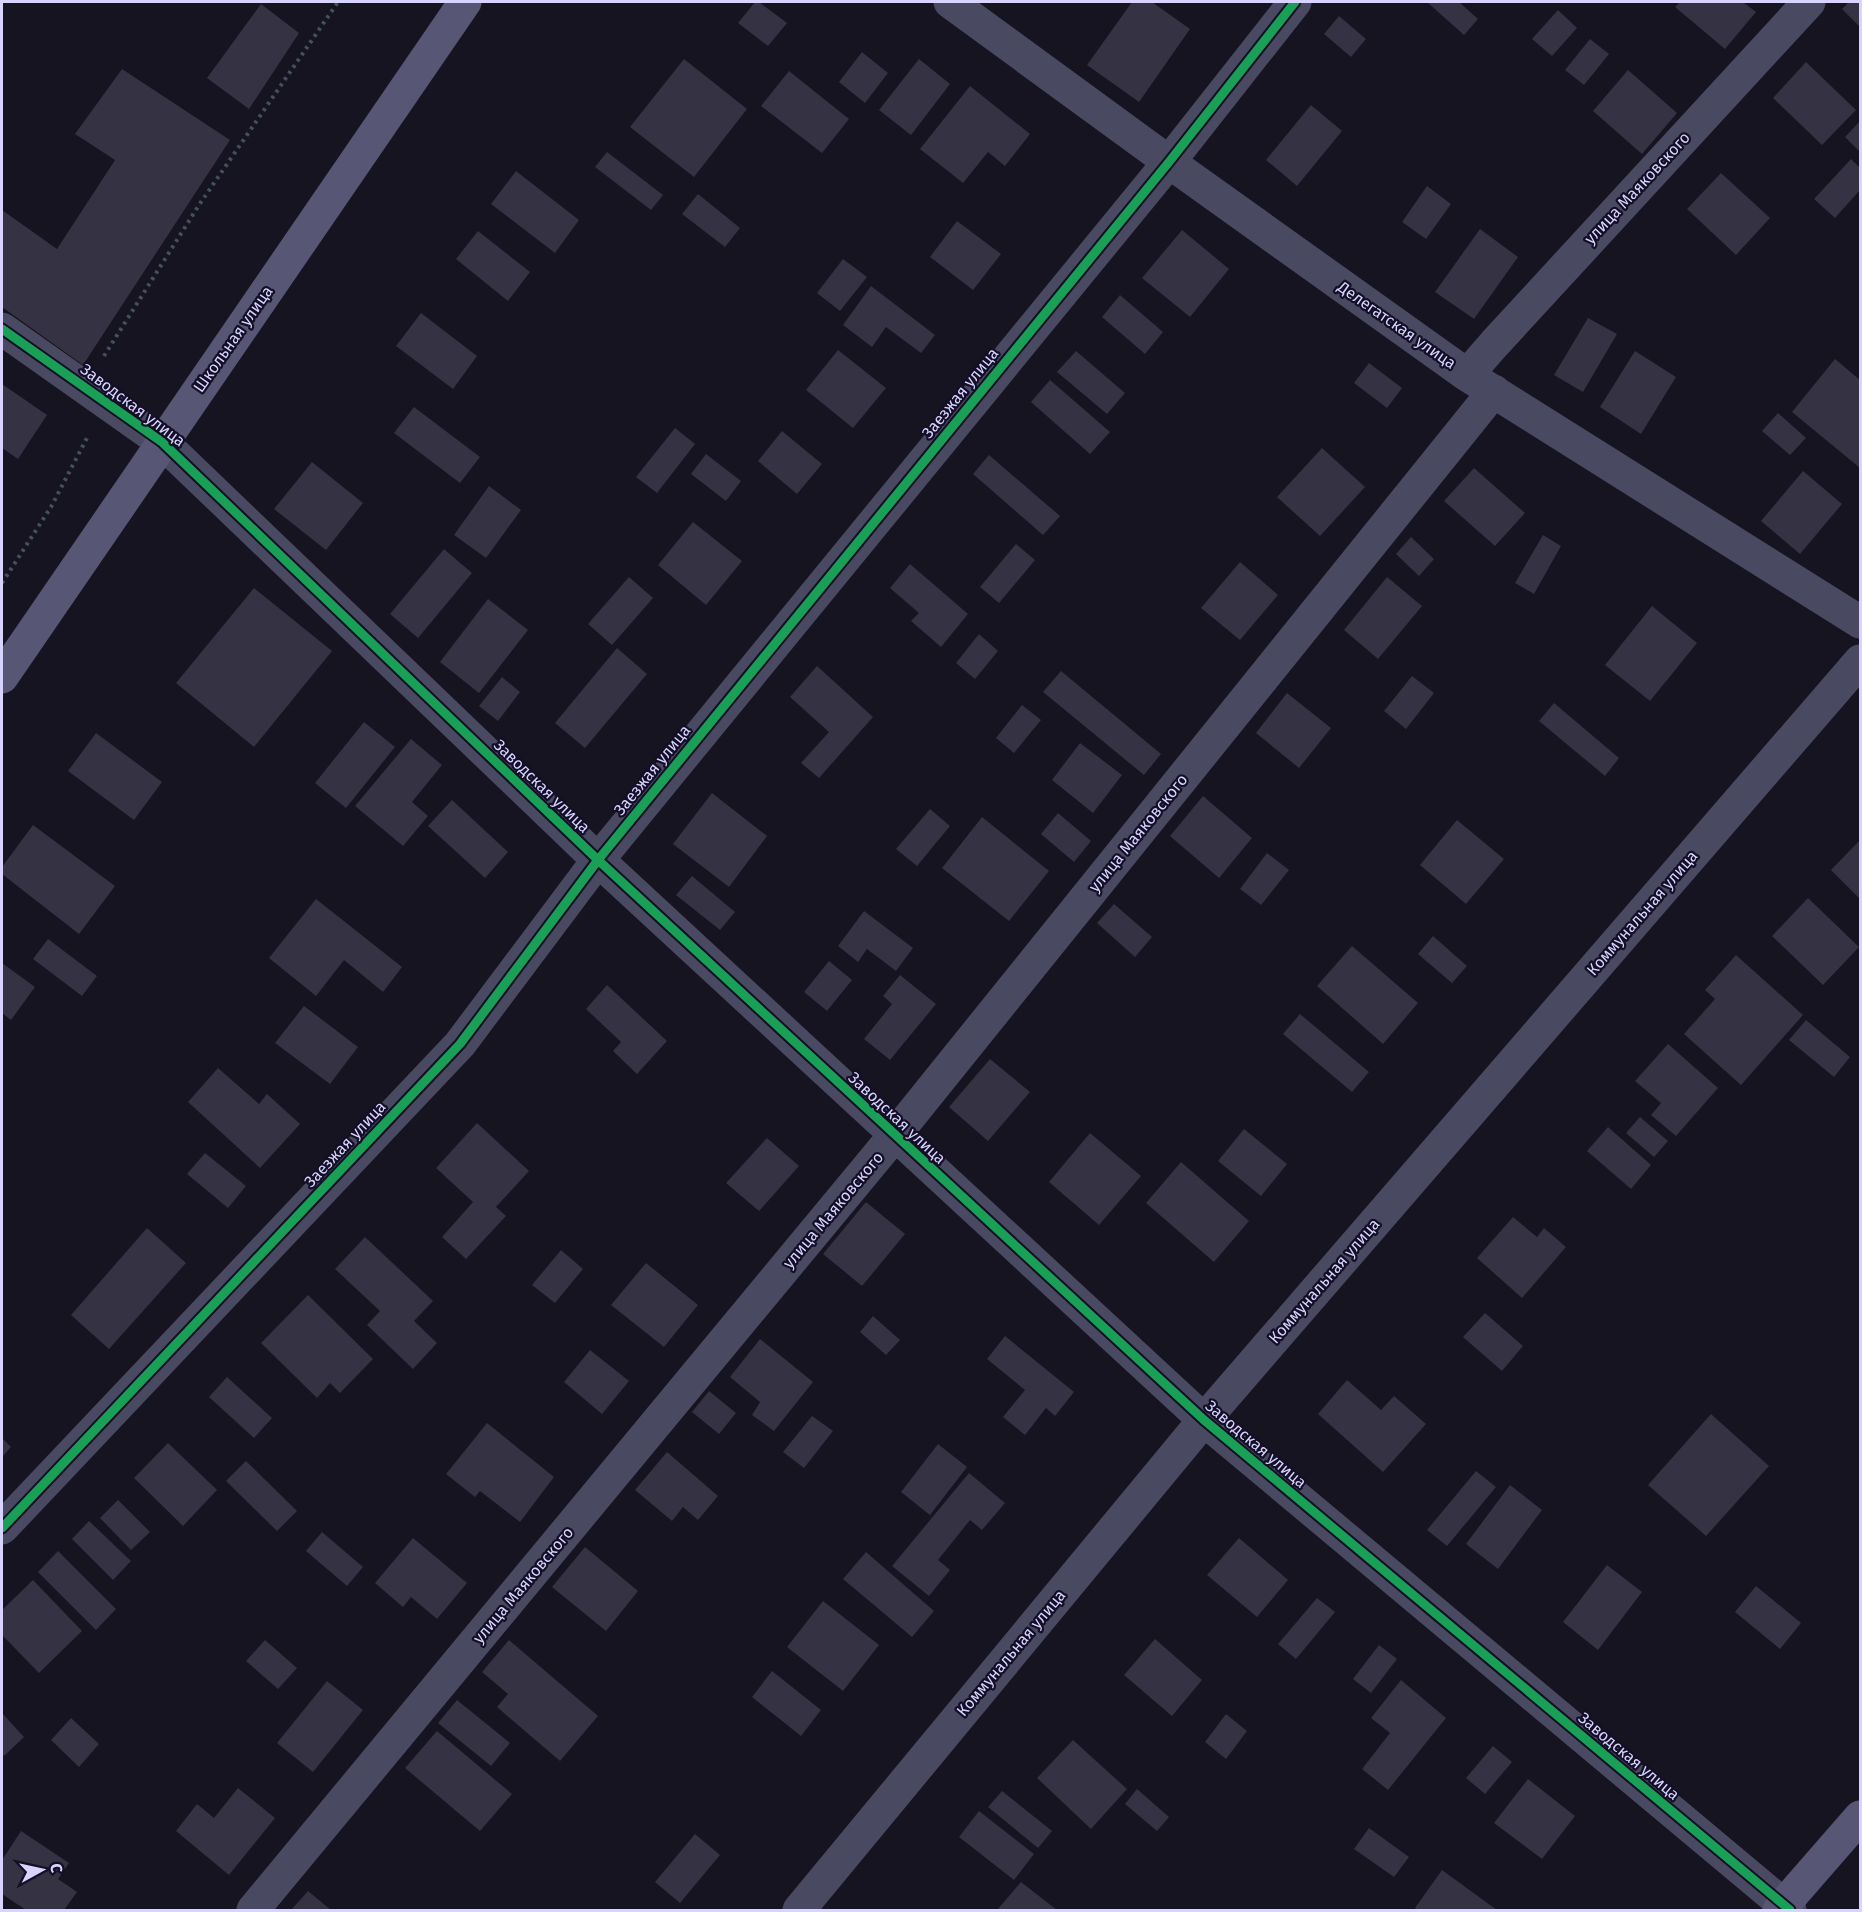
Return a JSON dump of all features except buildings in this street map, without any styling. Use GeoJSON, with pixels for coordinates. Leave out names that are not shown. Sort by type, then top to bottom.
{"type":"FeatureCollection","features":[{"type":"Feature","properties":{"kind":"street","name":"Школьная улица"},"geometry":{"type":"LineString","coordinates":[[2,677],[465,2]]}},
{"type":"Feature","properties":{"kind":"street","name":"Делегатская улица"},"geometry":{"type":"LineString","coordinates":[[950,2],[1169,162],[1481,383],[1860,622]]}},
{"type":"Feature","properties":{"kind":"street","name":"Заезжая улица"},"geometry":{"type":"LineString","coordinates":[[2,1528],[460,1044],[598,860],[1169,162],[1295,2]]}},
{"type":"Feature","properties":{"kind":"street","name":"улица Маяковского"},"geometry":{"type":"LineString","coordinates":[[253,1911],[894,1136],[1481,383],[1495,343],[1809,2]]}},
{"type":"Feature","properties":{"kind":"street","name":"Заводская улица"},"geometry":{"type":"LineString","coordinates":[[2,330],[162,442],[598,860],[894,1136],[1204,1420],[1784,1909]]}},
{"type":"Feature","properties":{"kind":"street","name":"Коммунальная улица"},"geometry":{"type":"LineString","coordinates":[[799,1911],[1204,1420],[1860,661]]}},
{"type":"Feature","properties":{"kind":"street"},"geometry":{"type":"LineString","coordinates":[[1784,1909],[1860,1816]]}},
{"type":"Feature","properties":{"kind":"path"},"geometry":{"type":"LineString","coordinates":[[2,583],[51,507],[107,402],[96,369],[199,205],[338,2]]}},
{"type":"Feature","properties":{"kind":"cycle path"},"geometry":{"type":"LineString","coordinates":[[2,1528],[460,1044],[598,860],[1169,162],[1295,2]]}},
{"type":"Feature","properties":{"kind":"cycle path"},"geometry":{"type":"LineString","coordinates":[[2,329],[162,442],[598,860],[1204,1420],[1790,1910]]}}]}
